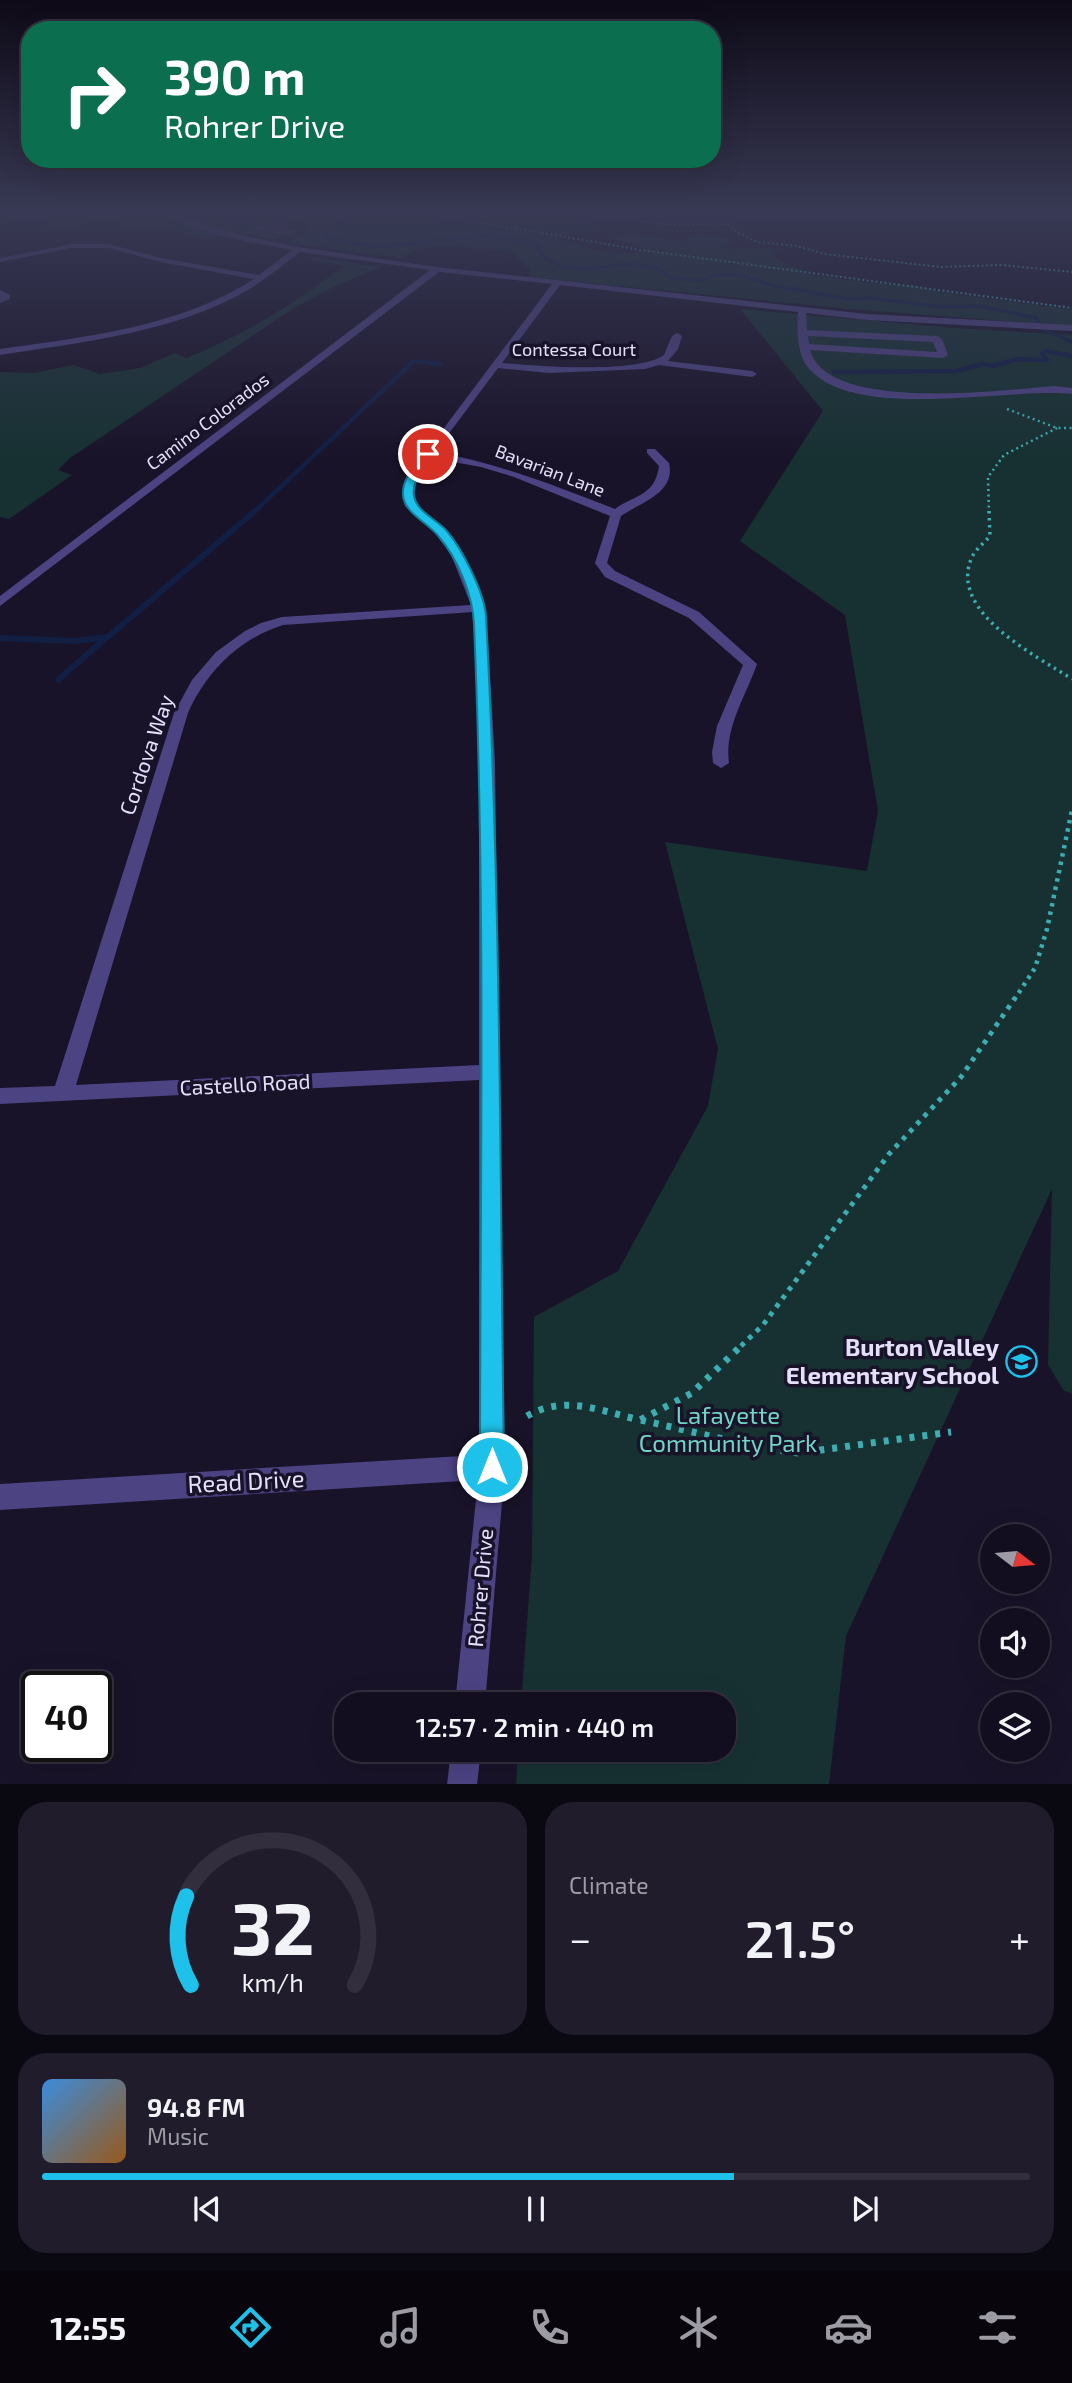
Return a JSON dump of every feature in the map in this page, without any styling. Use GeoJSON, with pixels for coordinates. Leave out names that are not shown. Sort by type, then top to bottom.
{"type":"FeatureCollection","features":[{"type":"Feature","properties":{"kind":"street"},"geometry":{"type":"LineString","coordinates":[[0,352],[99,337],[163,319],[232,294]]}},
{"type":"Feature","properties":{"kind":"street","name":"Camino Colorados"},"geometry":{"type":"LineString","coordinates":[[0,602],[404,294]]}},
{"type":"Feature","properties":{"kind":"street","name":"Rohrer Drive"},"geometry":{"type":"LineString","coordinates":[[471,1692],[492,1467],[487,761],[479,608],[456,551],[441,532],[411,506],[408,494],[411,480],[428,454],[549,294]]}},
{"type":"Feature","properties":{"kind":"street"},"geometry":{"type":"LineString","coordinates":[[654,294],[894,319],[1070,328]]}},
{"type":"Feature","properties":{"kind":"street"},"geometry":{"type":"LineString","coordinates":[[802,310],[809,363],[823,377],[850,388],[919,396],[1054,388],[1072,391]]}},
{"type":"Feature","properties":{"kind":"street"},"geometry":{"type":"LineString","coordinates":[[804,333],[937,339],[943,355],[806,346]]}},
{"type":"Feature","properties":{"kind":"street","name":"Contessa Court"},"geometry":{"type":"LineString","coordinates":[[495,365],[573,370],[645,366],[661,363],[670,356],[677,336]]}},
{"type":"Feature","properties":{"kind":"street"},"geometry":{"type":"LineString","coordinates":[[661,363],[752,374]]}},
{"type":"Feature","properties":{"kind":"street"},"geometry":{"type":"LineString","coordinates":[[616,514],[654,494],[665,480],[665,465],[651,451]]}},
{"type":"Feature","properties":{"kind":"street","name":"Bavarian Lane"},"geometry":{"type":"LineString","coordinates":[[428,454],[483,464],[616,514],[601,563],[610,574],[694,615],[750,664],[722,732],[720,762]]}},
{"type":"Feature","properties":{"kind":"street","name":"Cordova Way"},"geometry":{"type":"LineString","coordinates":[[63,1093],[181,713],[187,697],[216,660],[255,630],[282,621],[479,608]]}},
{"type":"Feature","properties":{"kind":"street","name":"Castello Road"},"geometry":{"type":"LineString","coordinates":[[0,1096],[490,1072]]}},
{"type":"Feature","properties":{"kind":"street","name":"Read Drive"},"geometry":{"type":"LineString","coordinates":[[0,1496],[492,1467]]}},
{"type":"Feature","properties":{"kind":"street"},"geometry":{"type":"LineString","coordinates":[[462,1784],[465,1762]]}},
{"type":"Feature","properties":{"kind":"path"},"geometry":{"type":"LineString","coordinates":[[970,294],[1072,308]]}},
{"type":"Feature","properties":{"kind":"path"},"geometry":{"type":"LineString","coordinates":[[966,394],[1057,428],[1072,428]]}},
{"type":"Feature","properties":{"kind":"path"},"geometry":{"type":"LineString","coordinates":[[1057,428],[1004,455],[988,477],[990,536],[972,558],[970,582],[975,606],[1017,643],[1072,679]]}},
{"type":"Feature","properties":{"kind":"path"},"geometry":{"type":"LineString","coordinates":[[640,1420],[692,1393],[763,1325],[889,1154],[961,1077],[1035,968],[1047,929],[1072,810]]}},
{"type":"Feature","properties":{"kind":"path"},"geometry":{"type":"LineString","coordinates":[[527,1416],[545,1406],[571,1404],[753,1446],[799,1452],[951,1432]]}},
{"type":"Feature","properties":{"kind":"green space"},"geometry":{"type":"Polygon","coordinates":[[[304,294],[320,294],[291,310],[70,458],[58,470],[72,475],[9,519],[0,517],[0,372],[34,373],[73,365],[100,374],[140,368],[175,353],[186,358],[268,318],[304,294]]]}},
{"type":"Feature","properties":{"kind":"green space"},"geometry":{"type":"Polygon","coordinates":[[[702,294],[958,294],[1072,310],[1072,326],[849,309],[702,294]]]}},
{"type":"Feature","properties":{"kind":"green space","name":"Lafayette Community Park"},"geometry":{"type":"Polygon","coordinates":[[[740,309],[955,328],[1072,335],[1072,1393],[1064,1391],[1048,1365],[1052,1189],[846,1636],[829,1784],[516,1784],[517,1762],[736,1762],[736,1692],[522,1692],[532,1556],[534,1317],[618,1271],[708,1106],[718,1049],[665,842],[867,871],[878,811],[845,615],[740,541],[823,411],[740,309]]]}},
{"type":"Feature","properties":{"kind":"waterway"},"geometry":{"type":"LineString","coordinates":[[822,294],[943,307],[979,306],[1037,318],[1038,327],[1072,342]]}},
{"type":"Feature","properties":{"kind":"waterway"},"geometry":{"type":"LineString","coordinates":[[834,372],[957,371],[982,364],[993,366],[1017,359],[1047,360],[1042,353],[1045,351],[1072,356]]}},
{"type":"Feature","properties":{"kind":"waterway"},"geometry":{"type":"LineString","coordinates":[[253,513],[414,361],[440,364]]}},
{"type":"Feature","properties":{"kind":"waterway"},"geometry":{"type":"LineString","coordinates":[[0,638],[75,641],[108,637],[255,511]]}},
{"type":"Feature","properties":{"kind":"waterway"},"geometry":{"type":"LineString","coordinates":[[58,680],[106,638]]}},
{"type":"Feature","properties":{"kind":"place","name":"Burton Valley Elementary School"},"geometry":{"type":"Point","coordinates":[1022,1362]}},
{"type":"Feature","properties":{"kind":"route"},"geometry":{"type":"LineString","coordinates":[[428,454],[411,480],[408,494],[411,506],[441,532],[456,551],[479,608],[487,761],[492,1467]]}}]}
